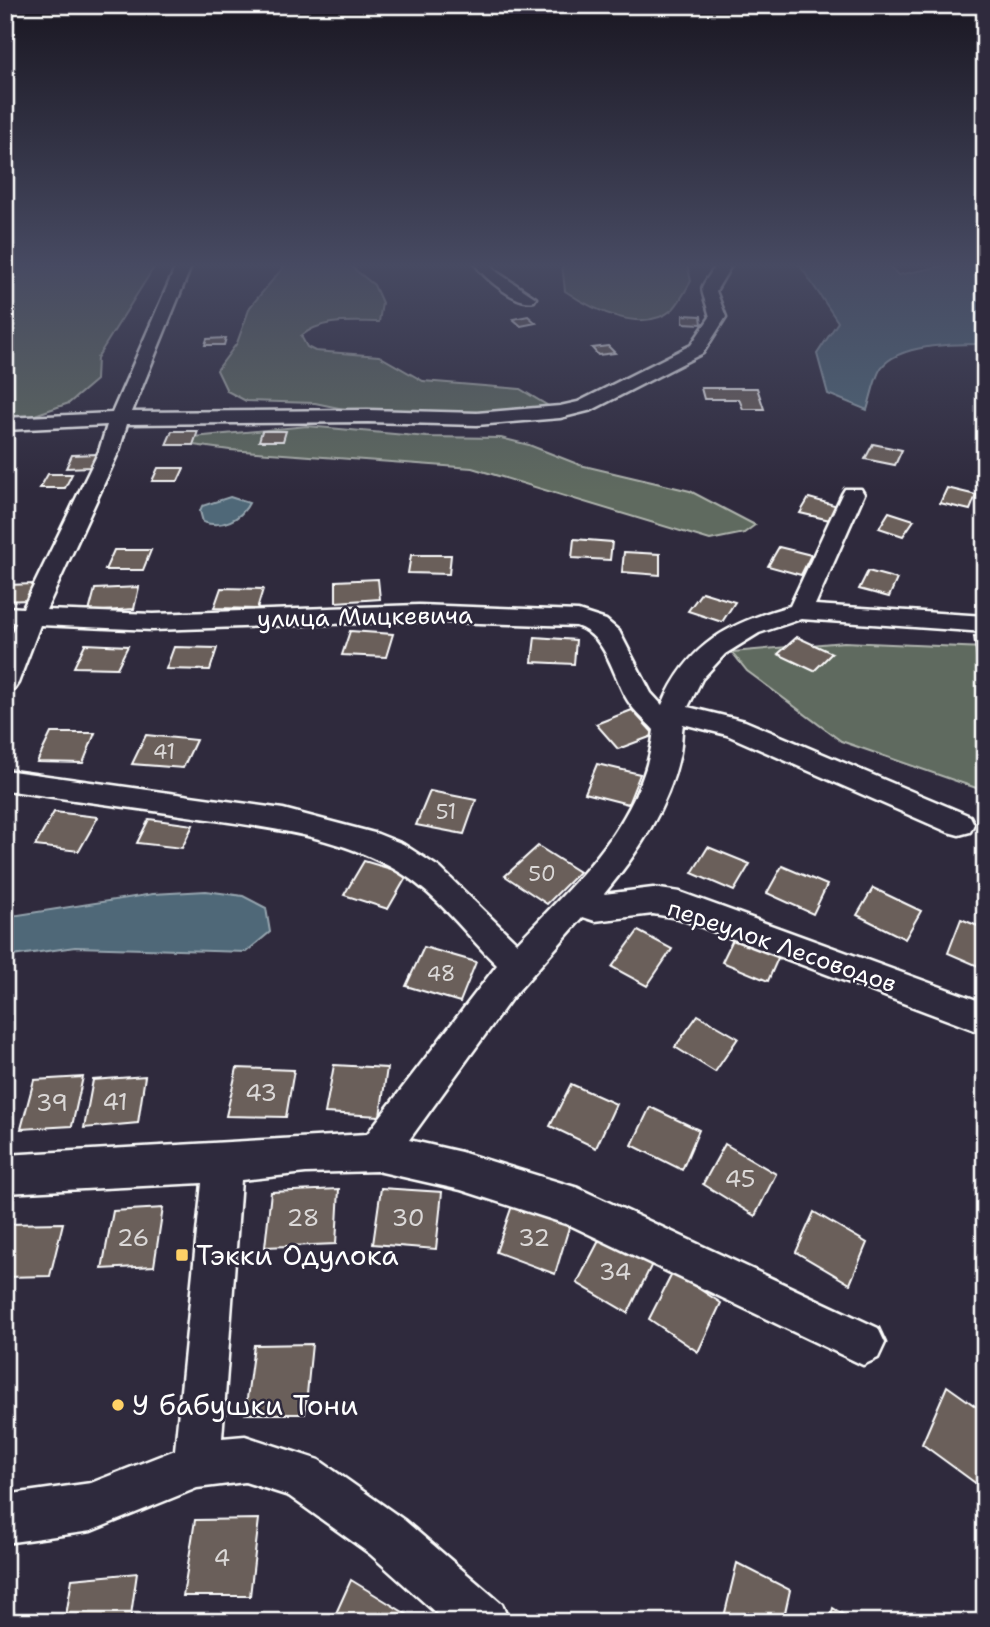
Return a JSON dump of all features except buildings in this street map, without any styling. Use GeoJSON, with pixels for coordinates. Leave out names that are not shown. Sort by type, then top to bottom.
{"type":"FeatureCollection","features":[{"type":"Feature","properties":{"kind":"street"},"geometry":{"type":"LineString","coordinates":[[5,682],[31,616],[109,451],[119,418],[152,340]]}},
{"type":"Feature","properties":{"kind":"street"},"geometry":{"type":"LineString","coordinates":[[5,424],[119,418],[489,417],[567,411],[585,406],[697,349],[703,340]]}},
{"type":"Feature","properties":{"kind":"street"},"geometry":{"type":"LineString","coordinates":[[109,451],[148,418]]}},
{"type":"Feature","properties":{"kind":"street"},"geometry":{"type":"LineString","coordinates":[[800,611],[853,494]]}},
{"type":"Feature","properties":{"kind":"street"},"geometry":{"type":"LineString","coordinates":[[377,1152],[519,965],[608,868],[635,828],[658,780],[681,690],[707,656],[730,639],[762,622],[800,611],[985,624]]}},
{"type":"Feature","properties":{"kind":"street","name":"улица Мицкевича"},"geometry":{"type":"LineString","coordinates":[[5,614],[73,620],[153,622],[419,613],[578,619],[597,625],[610,636],[640,698],[671,721]]}},
{"type":"Feature","properties":{"kind":"street"},"geometry":{"type":"LineString","coordinates":[[671,721],[735,728],[959,824]]}},
{"type":"Feature","properties":{"kind":"street"},"geometry":{"type":"LineString","coordinates":[[5,780],[276,818],[384,849],[415,866],[447,892],[491,940],[519,965]]}},
{"type":"Feature","properties":{"kind":"street","name":"переулок Лесоводов"},"geometry":{"type":"LineString","coordinates":[[576,902],[595,908],[653,901],[680,905],[985,1018]]}},
{"type":"Feature","properties":{"kind":"street"},"geometry":{"type":"LineString","coordinates":[[5,1174],[223,1163],[306,1154],[377,1152],[461,1171],[578,1208],[863,1343]]}},
{"type":"Feature","properties":{"kind":"street"},"geometry":{"type":"LineString","coordinates":[[197,1465],[223,1163]]}},
{"type":"Feature","properties":{"kind":"street"},"geometry":{"type":"LineString","coordinates":[[5,1519],[90,1507],[197,1465],[245,1459],[302,1477],[387,1537],[484,1622]]}},
{"type":"Feature","properties":{"kind":"green space"},"geometry":{"type":"Polygon","coordinates":[[[5,340],[108,340],[97,358],[96,380],[69,403],[29,417],[5,420],[5,340]]]}},
{"type":"Feature","properties":{"kind":"green space"},"geometry":{"type":"Polygon","coordinates":[[[238,340],[303,340],[307,347],[315,351],[379,356],[423,381],[520,389],[550,407],[543,414],[387,418],[315,403],[246,401],[227,391],[217,370],[238,340]]]}},
{"type":"Feature","properties":{"kind":"green space"},"geometry":{"type":"Polygon","coordinates":[[[307,426],[427,437],[501,438],[529,445],[580,465],[690,491],[755,525],[744,533],[710,540],[472,468],[230,450],[193,445],[183,438],[307,426]]]}},
{"type":"Feature","properties":{"kind":"green space"},"geometry":{"type":"Polygon","coordinates":[[[844,642],[985,648],[985,791],[841,741],[747,671],[732,652],[844,642]]]}},
{"type":"Feature","properties":{"kind":"water"},"geometry":{"type":"Polygon","coordinates":[[[826,340],[985,340],[985,344],[914,349],[889,360],[879,372],[867,410],[828,394],[817,354],[826,340]]]}},
{"type":"Feature","properties":{"kind":"water"},"geometry":{"type":"Polygon","coordinates":[[[230,497],[249,503],[246,509],[236,518],[224,523],[203,522],[200,511],[202,506],[230,497]]]}},
{"type":"Feature","properties":{"kind":"water"},"geometry":{"type":"Polygon","coordinates":[[[206,891],[243,896],[266,908],[270,932],[246,952],[75,947],[5,957],[5,917],[153,894],[206,891]]]}},
{"type":"Feature","properties":{"kind":"place","name":"Тэкки Одулока"},"geometry":{"type":"Point","coordinates":[182,1255]}},
{"type":"Feature","properties":{"kind":"place","name":"У бабушки Тони"},"geometry":{"type":"Point","coordinates":[118,1405]}}]}
